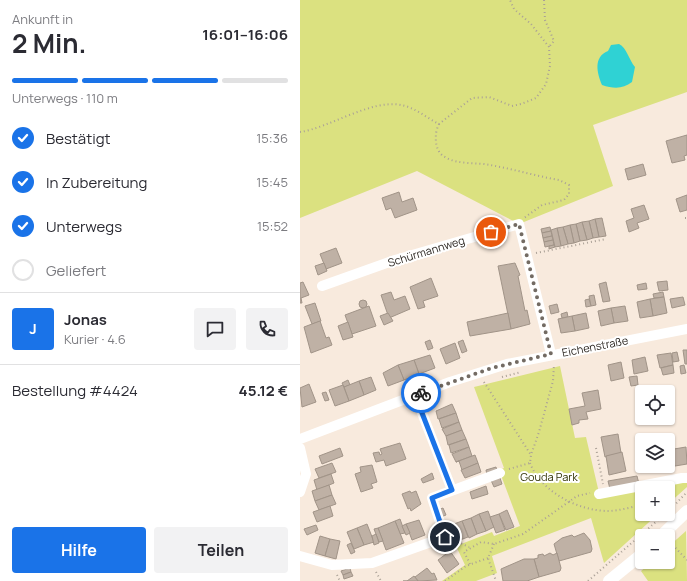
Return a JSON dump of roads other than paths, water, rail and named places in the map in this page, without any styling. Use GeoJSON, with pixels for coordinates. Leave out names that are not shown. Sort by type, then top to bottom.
{"type":"FeatureCollection","features":[{"type":"Feature","properties":{"kind":"main road"},"geometry":{"type":"LineString","coordinates":[[674,529],[687,511]]}},
{"type":"Feature","properties":{"kind":"main road"},"geometry":{"type":"LineString","coordinates":[[609,581],[635,560]]}},
{"type":"Feature","properties":{"kind":"street","name":"Schürmannweg"},"geometry":{"type":"LineString","coordinates":[[322,286],[388,262],[519,224],[551,354]]}},
{"type":"Feature","properties":{"kind":"street","name":"Eichenstraße"},"geometry":{"type":"LineString","coordinates":[[300,439],[415,395],[481,372],[551,354],[687,329]]}},
{"type":"Feature","properties":{"kind":"street"},"geometry":{"type":"LineString","coordinates":[[415,395],[452,490]]}},
{"type":"Feature","properties":{"kind":"street"},"geometry":{"type":"LineString","coordinates":[[300,448],[306,474],[300,492]]}},
{"type":"Feature","properties":{"kind":"street"},"geometry":{"type":"LineString","coordinates":[[300,556],[332,565],[372,563],[445,537],[432,498],[500,473]]}},
{"type":"Feature","properties":{"kind":"street"},"geometry":{"type":"LineString","coordinates":[[602,494],[687,478]]}},
{"type":"Feature","properties":{"kind":"water"},"geometry":{"type":"Polygon","coordinates":[[[619,44],[624,48],[635,67],[632,82],[618,88],[602,85],[598,71],[598,61],[603,54],[608,51],[611,45],[619,44]]]}},
{"type":"Feature","properties":{"kind":"park label","name":"Gouda Park"},"geometry":{"type":"Point","coordinates":[549,476]}}]}
